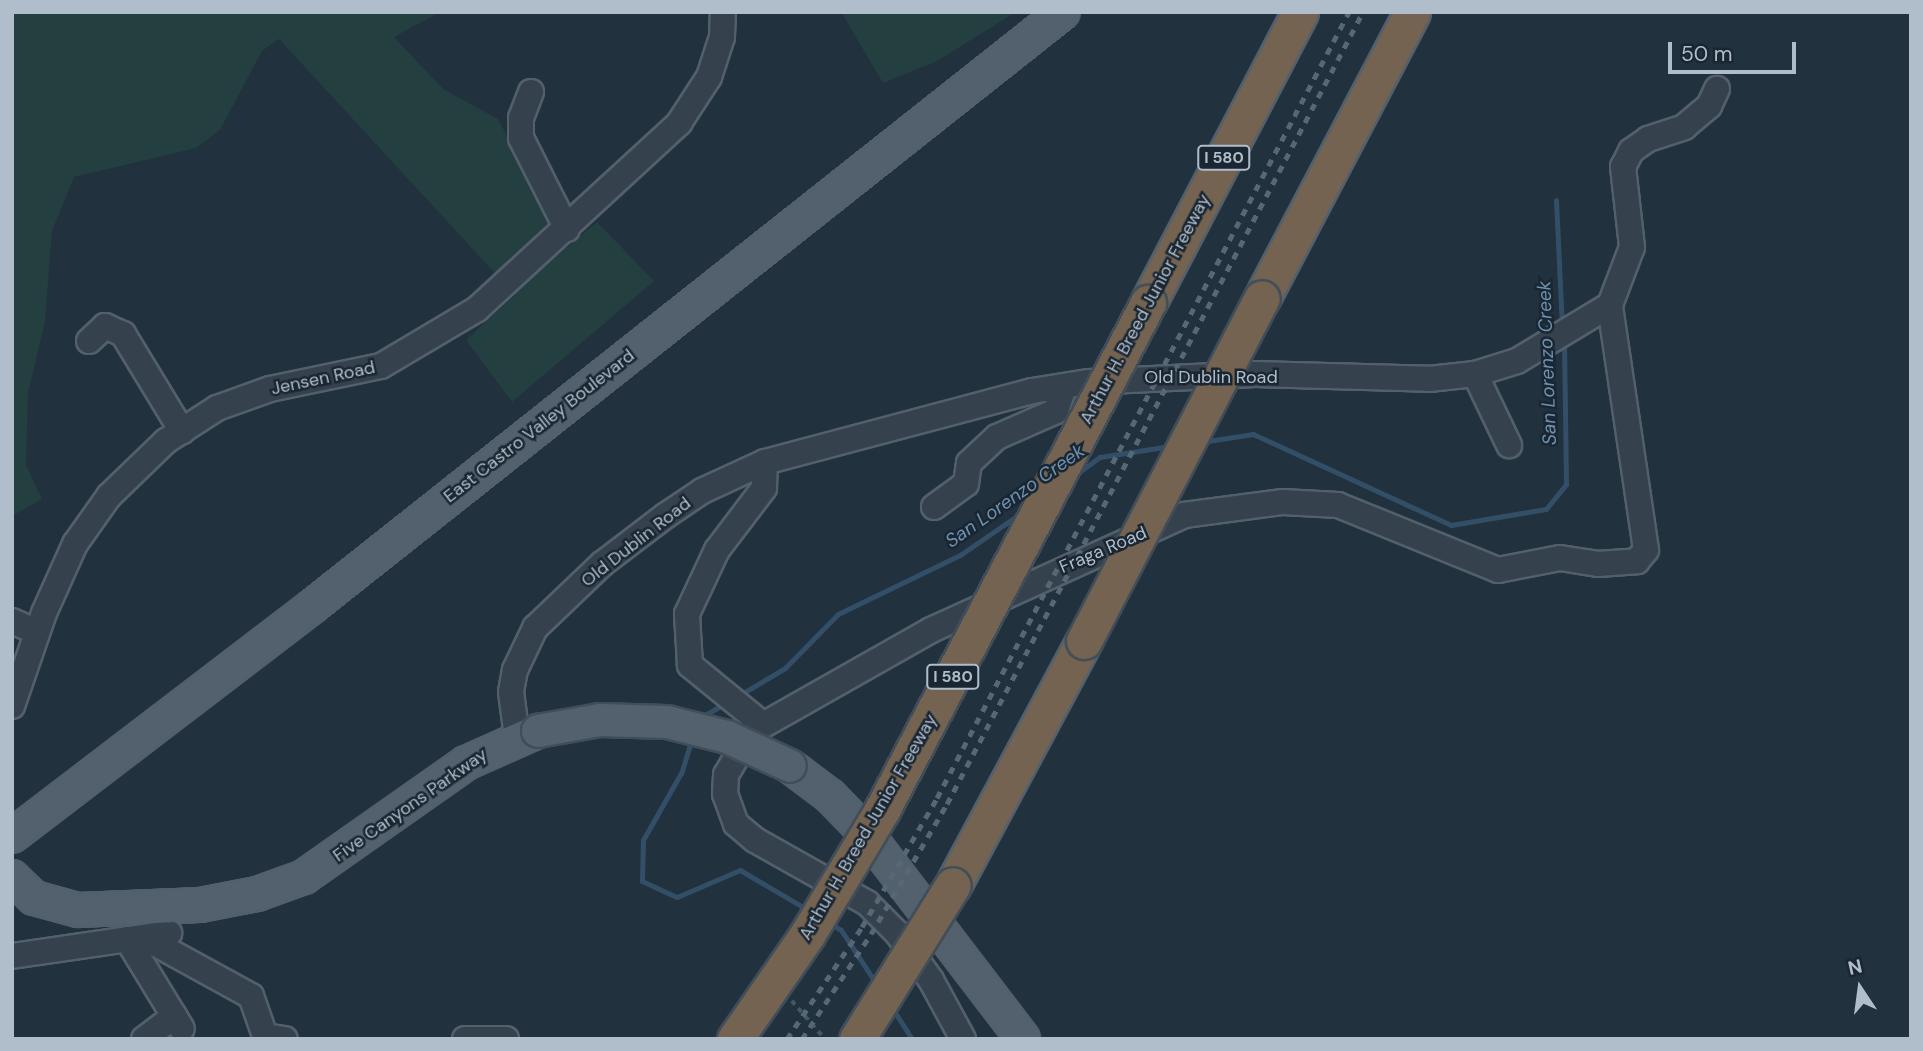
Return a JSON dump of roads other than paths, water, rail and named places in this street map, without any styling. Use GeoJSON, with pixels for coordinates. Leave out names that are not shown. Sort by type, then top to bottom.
{"type":"FeatureCollection","features":[{"type":"Feature","properties":{"kind":"highway","name":"Arthur H. Breed Junior Freeway"},"geometry":{"type":"LineString","coordinates":[[735,1039],[826,905],[887,799],[1300,12]]}},
{"type":"Feature","properties":{"kind":"highway"},"geometry":{"type":"LineString","coordinates":[[857,1039],[953,885],[1084,641],[1412,12]]}},
{"type":"Feature","properties":{"kind":"main road","name":"East Castro Valley Boulevard"},"geometry":{"type":"LineString","coordinates":[[12,836],[314,605],[1063,12]]}},
{"type":"Feature","properties":{"kind":"main road","name":"Five Canyons Parkway"},"geometry":{"type":"LineString","coordinates":[[12,877],[34,898],[78,910],[200,905],[257,894],[304,877],[454,770],[528,734],[600,720],[667,722],[727,737],[790,766],[830,796],[865,832],[1023,1039]]}},
{"type":"Feature","properties":{"kind":"street","name":"Jensen Road"},"geometry":{"type":"LineString","coordinates":[[12,706],[18,669],[75,544],[109,496],[182,431],[217,408],[259,393],[381,366],[425,345],[477,309],[567,229],[679,123],[709,78],[722,37],[723,12]]}},
{"type":"Feature","properties":{"kind":"street"},"geometry":{"type":"LineString","coordinates":[[1610,305],[1632,247],[1623,167],[1631,151],[1648,139],[1684,127],[1709,106],[1717,89]]}},
{"type":"Feature","properties":{"kind":"street"},"geometry":{"type":"LineString","coordinates":[[531,92],[521,118],[522,138],[567,229]]}},
{"type":"Feature","properties":{"kind":"street","name":"Old Dublin Road"},"geometry":{"type":"LineString","coordinates":[[528,734],[513,681],[522,649],[535,628],[602,564],[665,516],[702,491],[765,463],[816,445],[1064,387],[1146,376],[1429,379],[1475,374],[1517,361],[1610,305]]}},
{"type":"Feature","properties":{"kind":"street","name":"Fraga Road"},"geometry":{"type":"LineString","coordinates":[[963,1039],[931,980],[898,934],[867,903],[755,840],[736,824],[725,794],[726,775],[739,747],[761,723],[931,630],[1184,515],[1283,502],[1338,505],[1498,570],[1560,558],[1598,564],[1637,561],[1646,550],[1610,305]]}},
{"type":"Feature","properties":{"kind":"street"},"geometry":{"type":"LineString","coordinates":[[89,341],[105,326],[123,334],[182,431]]}},
{"type":"Feature","properties":{"kind":"street"},"geometry":{"type":"LineString","coordinates":[[1475,374],[1509,445]]}},
{"type":"Feature","properties":{"kind":"street"},"geometry":{"type":"LineString","coordinates":[[934,507],[966,484],[969,463],[997,437],[1056,411],[1064,387]]}},
{"type":"Feature","properties":{"kind":"street"},"geometry":{"type":"LineString","coordinates":[[761,723],[690,665],[687,614],[717,550],[764,488],[765,463]]}},
{"type":"Feature","properties":{"kind":"street"},"geometry":{"type":"LineString","coordinates":[[12,621],[37,632]]}},
{"type":"Feature","properties":{"kind":"street"},"geometry":{"type":"LineString","coordinates":[[12,956],[169,933]]}},
{"type":"Feature","properties":{"kind":"street"},"geometry":{"type":"LineString","coordinates":[[136,938],[178,1022],[144,1039]]}},
{"type":"Feature","properties":{"kind":"street"},"geometry":{"type":"LineString","coordinates":[[136,938],[251,996],[265,1036],[285,1039]]}},
{"type":"Feature","properties":{"kind":"street"},"geometry":{"type":"LineString","coordinates":[[466,1039],[506,1039]]}},
{"type":"Feature","properties":{"kind":"waterway","name":"San Lorenzo Creek"},"geometry":{"type":"LineString","coordinates":[[1556,200],[1562,326]]}},
{"type":"Feature","properties":{"kind":"waterway","name":"San Lorenzo Creek"},"geometry":{"type":"LineString","coordinates":[[1201,442],[1253,434],[1451,525],[1546,509],[1566,484],[1564,343]]}},
{"type":"Feature","properties":{"kind":"waterway","name":"San Lorenzo Creek"},"geometry":{"type":"LineString","coordinates":[[1075,475],[1100,457],[1170,446]]}},
{"type":"Feature","properties":{"kind":"waterway","name":"San Lorenzo Creek"},"geometry":{"type":"LineString","coordinates":[[738,696],[785,668],[838,614],[960,555],[1021,513]]}},
{"type":"Feature","properties":{"kind":"waterway","name":"San Lorenzo Creek"},"geometry":{"type":"LineString","coordinates":[[698,719],[726,703]]}},
{"type":"Feature","properties":{"kind":"waterway","name":"San Lorenzo Creek"},"geometry":{"type":"LineString","coordinates":[[692,738],[681,773],[643,840],[642,881],[677,897],[740,870],[808,910]]}},
{"type":"Feature","properties":{"kind":"waterway","name":"San Lorenzo Creek"},"geometry":{"type":"LineString","coordinates":[[828,922],[841,930],[877,985]]}},
{"type":"Feature","properties":{"kind":"waterway","name":"San Lorenzo Creek"},"geometry":{"type":"LineString","coordinates":[[892,1008],[912,1039]]}},
{"type":"Feature","properties":{"kind":"railway"},"geometry":{"type":"LineString","coordinates":[[787,1039],[862,927],[937,798],[1349,12]]}},
{"type":"Feature","properties":{"kind":"railway"},"geometry":{"type":"LineString","coordinates":[[802,1039],[871,934],[947,804],[1363,12]]}}]}
